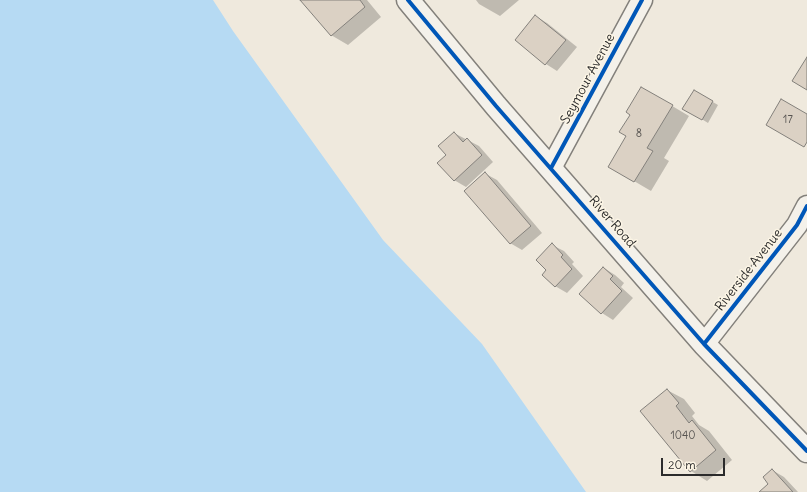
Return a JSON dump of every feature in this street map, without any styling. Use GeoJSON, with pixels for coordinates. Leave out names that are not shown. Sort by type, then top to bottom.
{"type":"FeatureCollection","features":[{"type":"Feature","properties":{"kind":"street","name":"River Road"},"geometry":{"type":"LineString","coordinates":[[408,0],[496,106],[704,344],[807,452]]}},
{"type":"Feature","properties":{"kind":"street","name":"Seymour Avenue"},"geometry":{"type":"LineString","coordinates":[[551,168],[642,0]]}},
{"type":"Feature","properties":{"kind":"street","name":"Riverside Avenue"},"geometry":{"type":"LineString","coordinates":[[704,344],[797,225],[807,206]]}},
{"type":"Feature","properties":{"kind":"water"},"geometry":{"type":"Polygon","coordinates":[[[0,0],[213,0],[233,31],[383,240],[482,344],[586,492],[0,492],[0,0]]]}},
{"type":"Feature","properties":{"kind":"building"},"geometry":{"type":"Polygon","coordinates":[[[300,0],[360,0],[365,7],[331,36],[300,0]]]}},
{"type":"Feature","properties":{"kind":"building"},"geometry":{"type":"Polygon","coordinates":[[[535,15],[566,40],[545,65],[515,40],[535,15]]]}},
{"type":"Feature","properties":{"kind":"building"},"geometry":{"type":"Polygon","coordinates":[[[807,57],[807,90],[792,81],[807,57]]]}},
{"type":"Feature","properties":{"kind":"building"},"geometry":{"type":"Polygon","coordinates":[[[641,87],[673,105],[647,148],[653,151],[634,182],[608,167],[626,136],[619,132],[630,115],[626,112],[641,87]]]}},
{"type":"Feature","properties":{"kind":"building"},"geometry":{"type":"Polygon","coordinates":[[[694,90],[713,101],[702,120],[682,109],[694,90]]]}},
{"type":"Feature","properties":{"kind":"building"},"geometry":{"type":"Polygon","coordinates":[[[781,99],[807,114],[807,142],[804,147],[766,125],[781,99]]]}},
{"type":"Feature","properties":{"kind":"building"},"geometry":{"type":"Polygon","coordinates":[[[454,132],[463,142],[467,138],[482,155],[454,181],[437,163],[446,155],[438,146],[454,132]]]}},
{"type":"Feature","properties":{"kind":"building"},"geometry":{"type":"Polygon","coordinates":[[[485,172],[531,226],[510,244],[464,191],[485,172]]]}},
{"type":"Feature","properties":{"kind":"building"},"geometry":{"type":"Polygon","coordinates":[[[552,243],[563,255],[561,257],[572,269],[555,287],[542,275],[546,270],[536,260],[552,243]]]}},
{"type":"Feature","properties":{"kind":"building"},"geometry":{"type":"Polygon","coordinates":[[[603,267],[613,276],[610,279],[622,291],[601,314],[579,294],[603,267]]]}},
{"type":"Feature","properties":{"kind":"building"},"geometry":{"type":"Polygon","coordinates":[[[667,389],[679,403],[676,406],[689,423],[692,420],[716,450],[690,472],[640,411],[667,389]]]}},
{"type":"Feature","properties":{"kind":"building"},"geometry":{"type":"Polygon","coordinates":[[[772,469],[793,492],[759,492],[768,484],[763,477],[772,469]]]}},
{"type":"Feature","properties":{"kind":"cycle path"},"geometry":{"type":"LineString","coordinates":[[408,0],[496,106],[704,344],[807,451]]}},
{"type":"Feature","properties":{"kind":"cycle path"},"geometry":{"type":"LineString","coordinates":[[551,168],[642,0]]}},
{"type":"Feature","properties":{"kind":"cycle path"},"geometry":{"type":"LineString","coordinates":[[704,344],[797,225],[807,206]]}}]}
